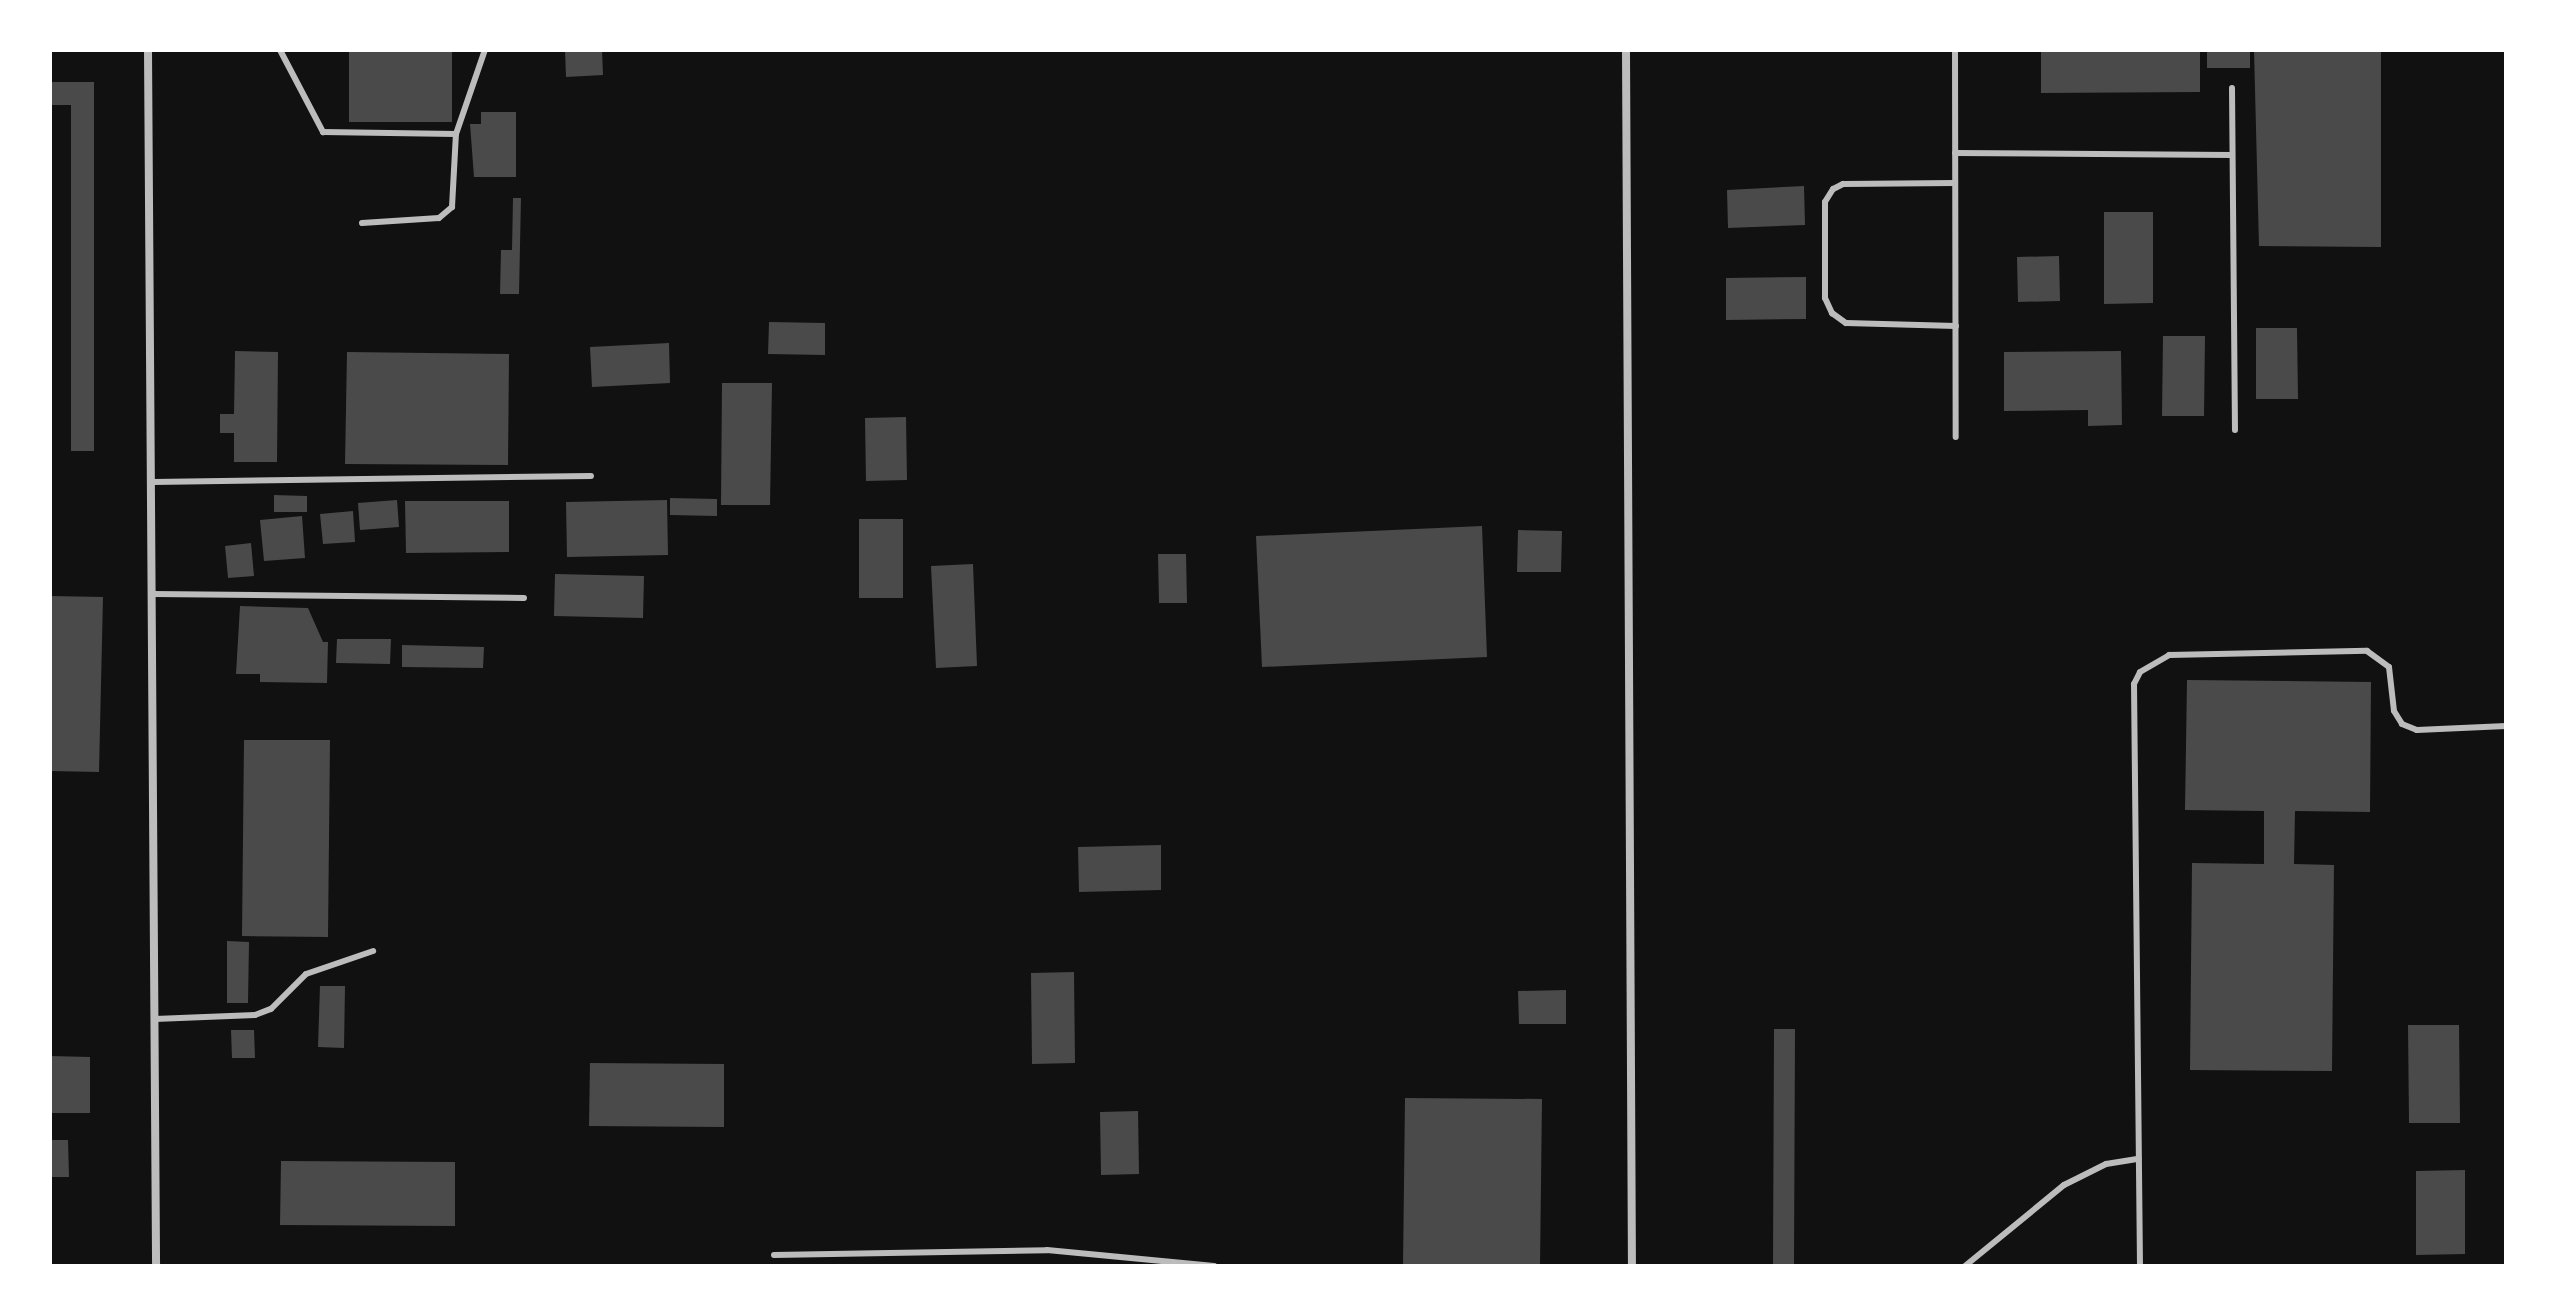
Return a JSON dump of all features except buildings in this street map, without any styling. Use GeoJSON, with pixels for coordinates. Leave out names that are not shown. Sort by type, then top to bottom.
{"type":"FeatureCollection","features":[{"type":"Feature","properties":{"kind":"street"},"geometry":{"type":"LineString","coordinates":[[148,50],[156,1266]]}},
{"type":"Feature","properties":{"kind":"street"},"geometry":{"type":"LineString","coordinates":[[1626,50],[1632,1266]]}},
{"type":"Feature","properties":{"kind":"lane"},"geometry":{"type":"LineString","coordinates":[[280,50],[323,132],[456,134]]}},
{"type":"Feature","properties":{"kind":"lane"},"geometry":{"type":"LineString","coordinates":[[362,223],[445,216],[457,195],[456,134],[485,50]]}},
{"type":"Feature","properties":{"kind":"lane"},"geometry":{"type":"LineString","coordinates":[[1955,50],[1956,437]]}},
{"type":"Feature","properties":{"kind":"lane"},"geometry":{"type":"LineString","coordinates":[[2232,88],[2235,430]]}},
{"type":"Feature","properties":{"kind":"lane"},"geometry":{"type":"LineString","coordinates":[[1955,153],[2232,155]]}},
{"type":"Feature","properties":{"kind":"lane"},"geometry":{"type":"LineString","coordinates":[[1955,183],[1843,184],[1833,189],[1825,202],[1825,298],[1832,313],[1846,323],[1956,326]]}},
{"type":"Feature","properties":{"kind":"lane"},"geometry":{"type":"LineString","coordinates":[[153,482],[591,476]]}},
{"type":"Feature","properties":{"kind":"lane"},"geometry":{"type":"LineString","coordinates":[[153,594],[524,598]]}},
{"type":"Feature","properties":{"kind":"lane"},"geometry":{"type":"LineString","coordinates":[[2140,1266],[2134,684],[2140,672],[2169,655],[2367,651],[2389,667],[2394,711],[2402,724],[2417,730],[2506,726]]}},
{"type":"Feature","properties":{"kind":"lane"},"geometry":{"type":"LineString","coordinates":[[155,1019],[255,1015],[271,1009],[315,969],[373,951]]}},
{"type":"Feature","properties":{"kind":"lane"},"geometry":{"type":"LineString","coordinates":[[1965,1266],[2064,1185],[2106,1164],[2139,1159]]}},
{"type":"Feature","properties":{"kind":"lane"},"geometry":{"type":"LineString","coordinates":[[774,1255],[1047,1250],[1214,1266]]}}]}
